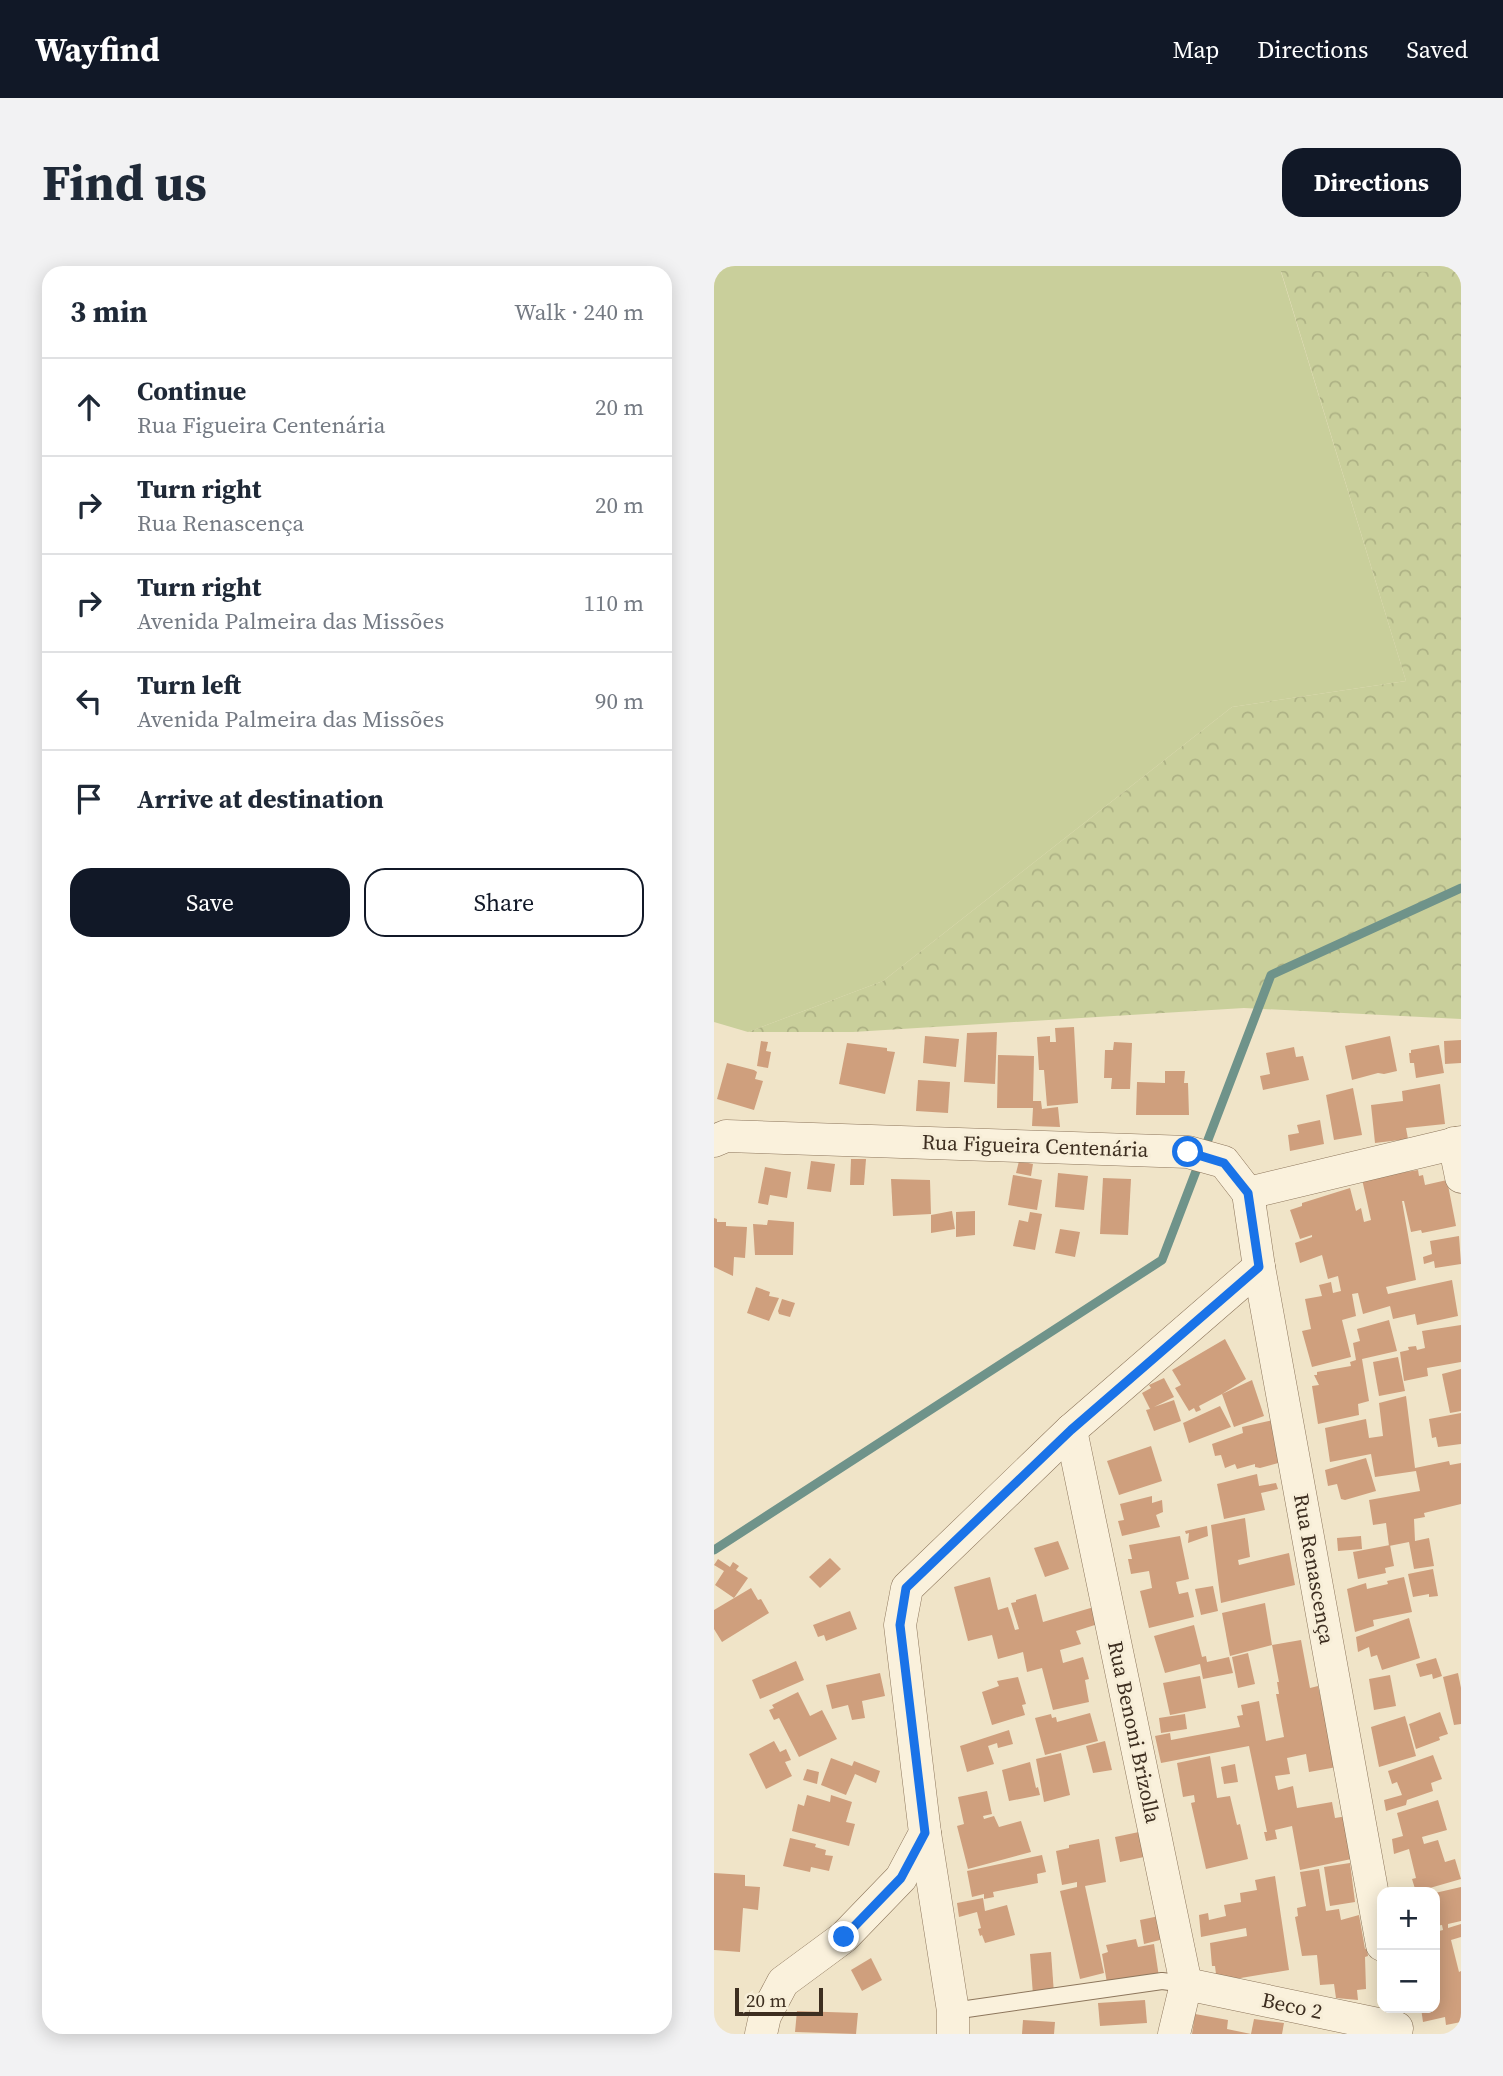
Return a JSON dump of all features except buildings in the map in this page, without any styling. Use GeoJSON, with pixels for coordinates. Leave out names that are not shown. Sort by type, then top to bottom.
{"type":"FeatureCollection","features":[{"type":"Feature","properties":{"kind":"street","name":"Rua Figueira Centenária"},"geometry":{"type":"LineString","coordinates":[[714,1141],[726,1136],[1188,1152],[1224,1163],[1248,1193]]}},
{"type":"Feature","properties":{"kind":"street"},"geometry":{"type":"LineString","coordinates":[[1248,1193],[1458,1142],[1461,1177]]}},
{"type":"Feature","properties":{"kind":"street","name":"Rua Renascença"},"geometry":{"type":"LineString","coordinates":[[1248,1193],[1259,1267],[1377,1917]]}},
{"type":"Feature","properties":{"kind":"street"},"geometry":{"type":"LineString","coordinates":[[953,2022],[925,1833],[900,1625],[906,1588],[1071,1430],[1259,1267]]}},
{"type":"Feature","properties":{"kind":"street","name":"Rua Benoni Brizolla"},"geometry":{"type":"LineString","coordinates":[[1071,1430],[1186,1984],[1174,2034]]}},
{"type":"Feature","properties":{"kind":"street"},"geometry":{"type":"LineString","coordinates":[[761,2034],[765,2016],[783,1982],[844,1937],[901,1878],[925,1833]]}},
{"type":"Feature","properties":{"kind":"street","name":"Beco 2"},"geometry":{"type":"LineString","coordinates":[[1186,1984],[1396,2023]]}},
{"type":"Feature","properties":{"kind":"lane"},"geometry":{"type":"LineString","coordinates":[[953,2022],[1163,1981],[1186,1984]]}},
{"type":"Feature","properties":{"kind":"green space"},"geometry":{"type":"Polygon","coordinates":[[[714,266],[1461,266],[1461,272],[1281,272],[1406,681],[1232,707],[883,981],[748,1032],[714,1022],[714,266]]]}},
{"type":"Feature","properties":{"kind":"green space"},"geometry":{"type":"Polygon","coordinates":[[[1281,271],[1461,272],[1461,1019],[1244,1008],[853,1032],[748,1032],[883,981],[1232,707],[1406,681],[1281,271]]]}},
{"type":"Feature","properties":{"kind":"waterway"},"geometry":{"type":"LineString","coordinates":[[714,1550],[1162,1260],[1271,975],[1461,888]]}},
{"type":"Feature","properties":{"kind":"route"},"geometry":{"type":"LineString","coordinates":[[844,1937],[901,1878],[925,1833],[900,1625],[906,1588],[1071,1430],[1259,1267],[1248,1193],[1224,1163],[1188,1152]]}}]}
